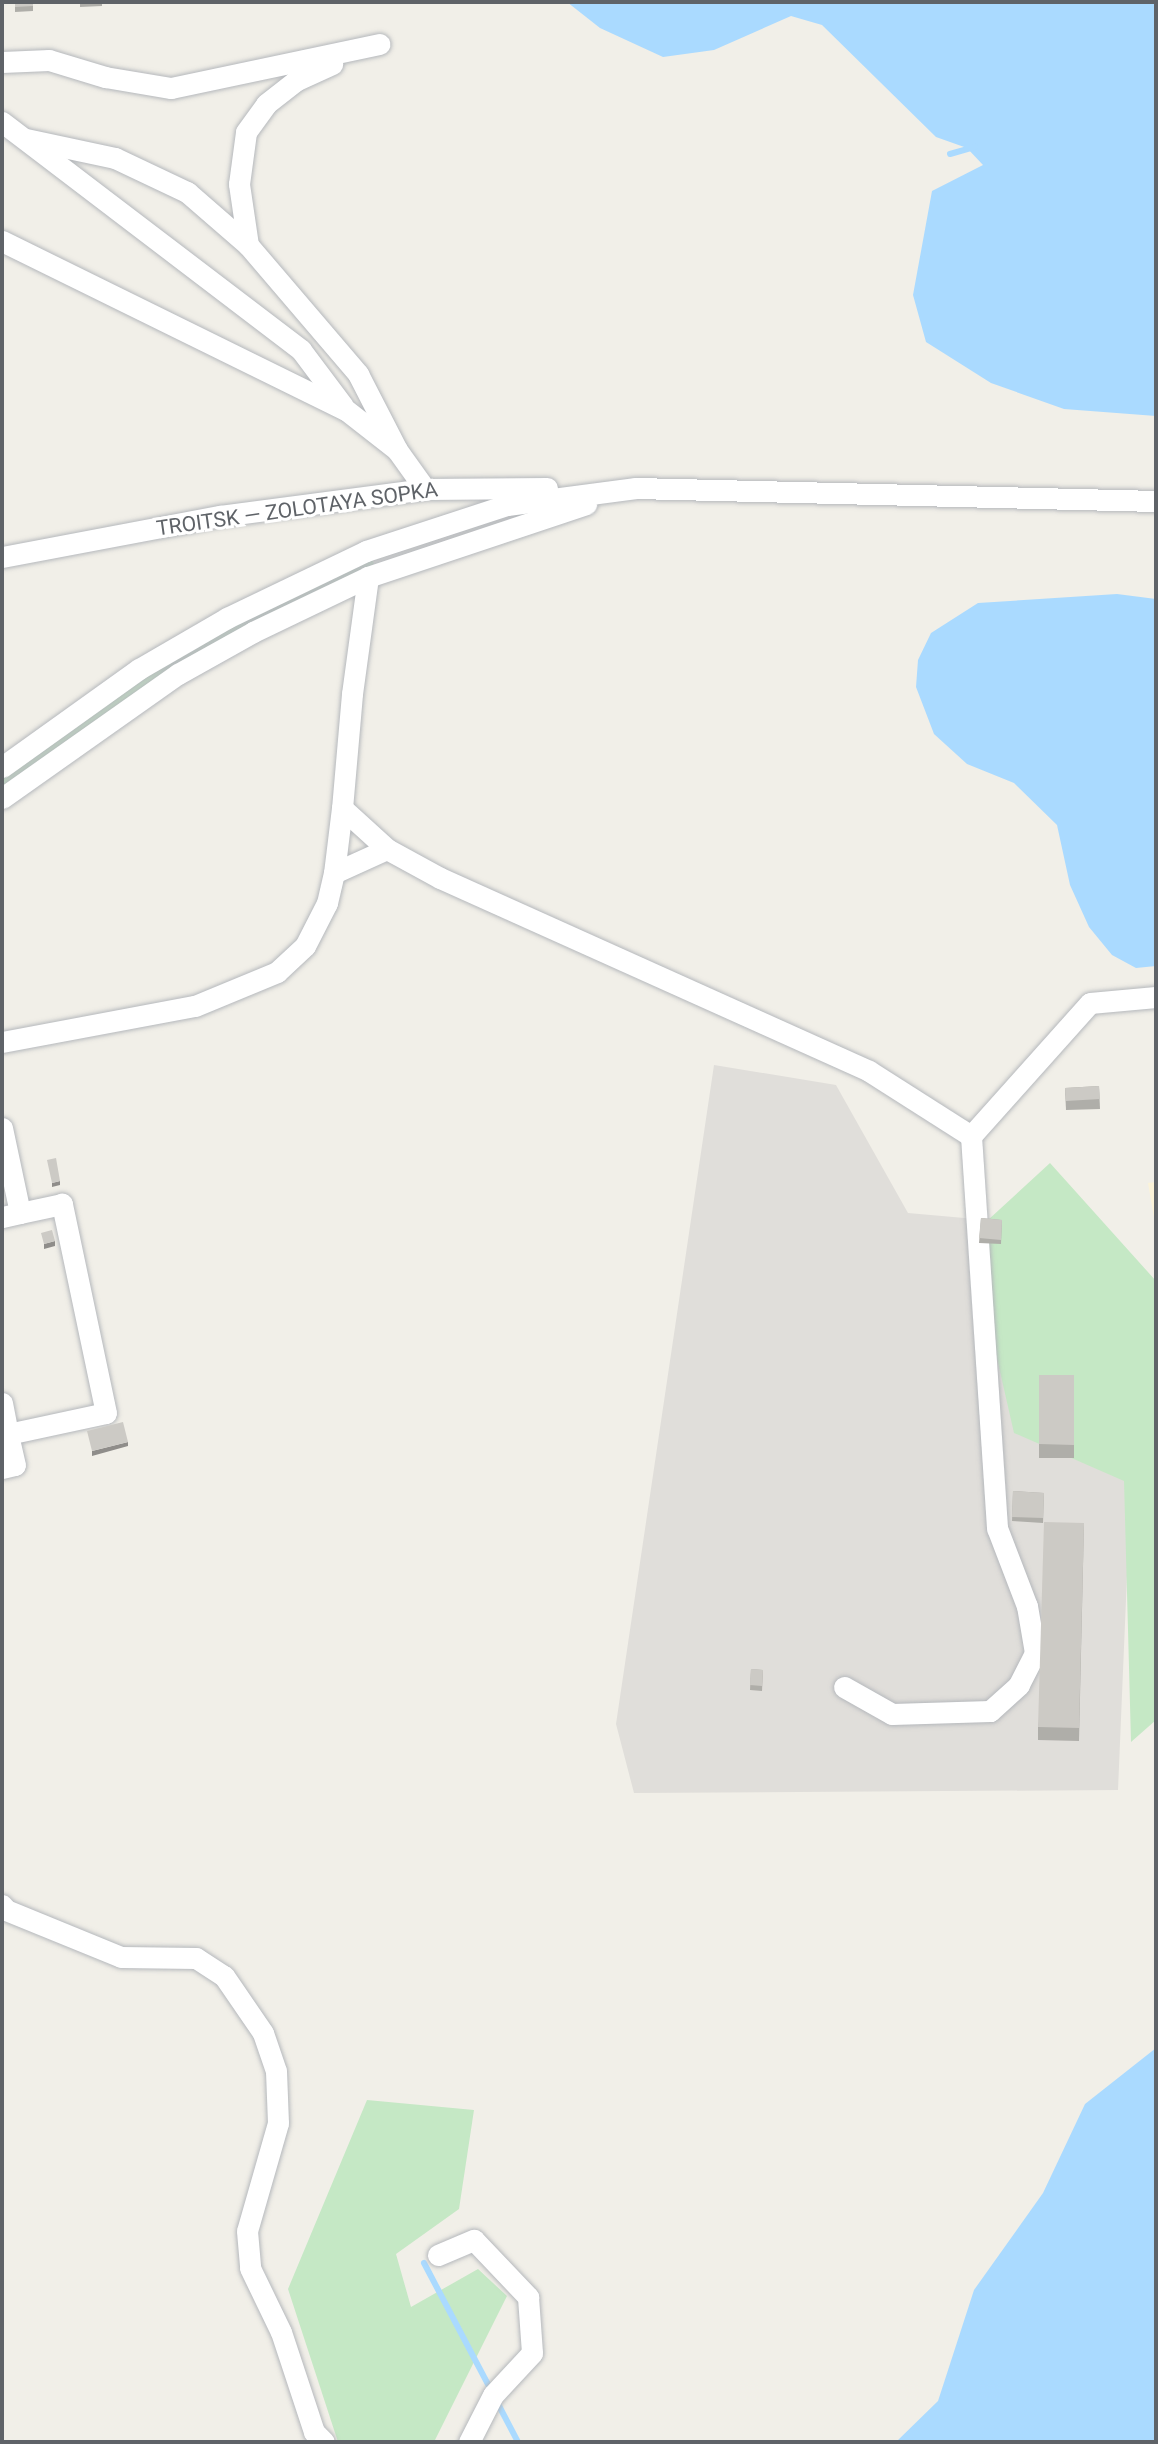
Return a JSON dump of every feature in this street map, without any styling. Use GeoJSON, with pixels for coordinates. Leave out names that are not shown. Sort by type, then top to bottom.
{"type":"FeatureCollection","features":[{"type":"Feature","properties":{"kind":"street"},"geometry":{"type":"LineString","coordinates":[[2,62],[49,60],[105,77],[171,88],[379,44],[295,81],[267,104],[246,132],[239,184],[248,245]]}},
{"type":"Feature","properties":{"kind":"street"},"geometry":{"type":"LineString","coordinates":[[2,122],[301,351],[346,410]]}},
{"type":"Feature","properties":{"kind":"street"},"geometry":{"type":"LineString","coordinates":[[26,139],[115,158],[187,192],[248,245],[358,374],[397,450],[425,489]]}},
{"type":"Feature","properties":{"kind":"street"},"geometry":{"type":"LineString","coordinates":[[2,241],[346,410],[397,450]]}},
{"type":"Feature","properties":{"kind":"street"},"geometry":{"type":"LineString","coordinates":[[2,767],[139,669],[227,618],[366,551],[508,505],[636,488],[1156,501]]}},
{"type":"Feature","properties":{"kind":"street"},"geometry":{"type":"LineString","coordinates":[[2,798],[178,674],[253,632],[368,577],[636,488]]}},
{"type":"Feature","properties":{"kind":"street","name":"TROITSK — ZOLOTAYA SOPKA"},"geometry":{"type":"LineString","coordinates":[[2,557],[220,516],[425,489],[636,488]]}},
{"type":"Feature","properties":{"kind":"street"},"geometry":{"type":"LineString","coordinates":[[2,1042],[195,1006],[277,972],[305,946],[327,904],[334,873],[352,694],[368,577]]}},
{"type":"Feature","properties":{"kind":"street"},"geometry":{"type":"LineString","coordinates":[[342,808],[387,849],[440,878],[869,1071],[971,1136]]}},
{"type":"Feature","properties":{"kind":"street"},"geometry":{"type":"LineString","coordinates":[[334,873],[387,849]]}},
{"type":"Feature","properties":{"kind":"street"},"geometry":{"type":"LineString","coordinates":[[844,1686],[892,1714],[990,1711],[1019,1685],[1035,1653],[1027,1606],[996,1528],[971,1136],[1090,1003],[1156,998]]}},
{"type":"Feature","properties":{"kind":"street"},"geometry":{"type":"LineString","coordinates":[[2,1128],[11,1215],[62,1204],[106,1413],[8,1434]]}},
{"type":"Feature","properties":{"kind":"street"},"geometry":{"type":"LineString","coordinates":[[2,1403],[15,1465],[2,1468]]}},
{"type":"Feature","properties":{"kind":"street"},"geometry":{"type":"LineString","coordinates":[[2,1905],[6,1910],[121,1957],[195,1958],[224,1976],[263,2033],[276,2071],[278,2123],[247,2231],[250,2268],[281,2332],[314,2432],[324,2442]]}},
{"type":"Feature","properties":{"kind":"street"},"geometry":{"type":"LineString","coordinates":[[438,2255],[474,2240],[528,2297],[532,2353],[493,2395],[469,2442]]}},
{"type":"Feature","properties":{"kind":"shaded area"},"geometry":{"type":"Polygon","coordinates":[[[714,1065],[836,1085],[908,1213],[1078,1228],[1136,1362],[1118,1790],[634,1793],[616,1724],[714,1065]]]}},
{"type":"Feature","properties":{"kind":"green space"},"geometry":{"type":"Polygon","coordinates":[[[371,556],[374,564],[2,790],[2,776],[199,640],[371,556]]]}},
{"type":"Feature","properties":{"kind":"green space"},"geometry":{"type":"Polygon","coordinates":[[[1050,1163],[1156,1281],[1156,1720],[1131,1742],[1124,1481],[1014,1433],[991,1332],[988,1220],[1050,1163]]]}},
{"type":"Feature","properties":{"kind":"green space"},"geometry":{"type":"Polygon","coordinates":[[[367,2100],[474,2110],[459,2209],[396,2254],[411,2307],[478,2269],[507,2296],[434,2442],[338,2442],[288,2289],[367,2100]]]}},
{"type":"Feature","properties":{"kind":"sand"},"geometry":{"type":"Polygon","coordinates":[[[1156,1182],[1156,1229],[1148,1183],[1156,1182]]]}},
{"type":"Feature","properties":{"kind":"water"},"geometry":{"type":"Polygon","coordinates":[[[567,2],[1156,2],[1156,416],[1064,409],[991,383],[926,342],[913,295],[932,191],[983,165],[967,148],[936,137],[822,25],[791,16],[714,50],[663,57],[600,28],[567,2]]]}},
{"type":"Feature","properties":{"kind":"water"},"geometry":{"type":"Polygon","coordinates":[[[1117,594],[1156,599],[1156,966],[1136,968],[1112,955],[1089,927],[1070,885],[1057,825],[1014,783],[967,764],[934,734],[916,687],[918,660],[931,633],[978,603],[1117,594]]]}},
{"type":"Feature","properties":{"kind":"water"},"geometry":{"type":"Polygon","coordinates":[[[1156,2048],[1156,2442],[896,2442],[938,2401],[974,2290],[1043,2193],[1085,2104],[1156,2048]]]}},
{"type":"Feature","properties":{"kind":"building"},"geometry":{"type":"Polygon","coordinates":[[[15,2],[33,2],[33,6],[15,7],[15,2]]]}},
{"type":"Feature","properties":{"kind":"building"},"geometry":{"type":"Polygon","coordinates":[[[1099,1086],[1100,1099],[1066,1101],[1065,1088],[1099,1086]]]}},
{"type":"Feature","properties":{"kind":"building"},"geometry":{"type":"Polygon","coordinates":[[[56,1158],[60,1181],[52,1183],[47,1160],[56,1158]]]}},
{"type":"Feature","properties":{"kind":"building"},"geometry":{"type":"Polygon","coordinates":[[[981,1218],[1002,1220],[1001,1240],[979,1238],[981,1218]]]}},
{"type":"Feature","properties":{"kind":"building"},"geometry":{"type":"Polygon","coordinates":[[[52,1230],[55,1241],[44,1244],[41,1233],[52,1230]]]}},
{"type":"Feature","properties":{"kind":"building"},"geometry":{"type":"Polygon","coordinates":[[[1039,1375],[1074,1375],[1074,1445],[1039,1444],[1039,1375]]]}},
{"type":"Feature","properties":{"kind":"building"},"geometry":{"type":"Polygon","coordinates":[[[123,1422],[128,1442],[92,1451],[87,1431],[123,1422]]]}},
{"type":"Feature","properties":{"kind":"building"},"geometry":{"type":"Polygon","coordinates":[[[1013,1491],[1044,1493],[1043,1518],[1012,1517],[1013,1491]]]}},
{"type":"Feature","properties":{"kind":"building"},"geometry":{"type":"Polygon","coordinates":[[[1044,1522],[1084,1523],[1079,1728],[1038,1727],[1044,1522]]]}},
{"type":"Feature","properties":{"kind":"building"},"geometry":{"type":"Polygon","coordinates":[[[751,1669],[763,1670],[762,1686],[750,1685],[751,1669]]]}},
{"type":"Feature","properties":{"kind":"waterway"},"geometry":{"type":"LineString","coordinates":[[950,154],[975,147]]}},
{"type":"Feature","properties":{"kind":"waterway"},"geometry":{"type":"LineString","coordinates":[[424,2263],[492,2392]]}},
{"type":"Feature","properties":{"kind":"waterway"},"geometry":{"type":"LineString","coordinates":[[497,2402],[518,2442]]}}]}
